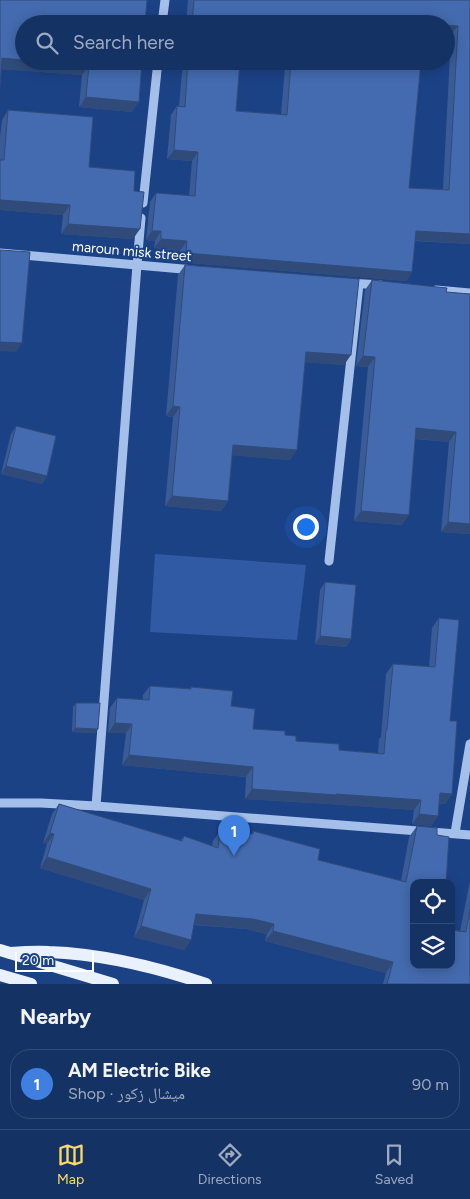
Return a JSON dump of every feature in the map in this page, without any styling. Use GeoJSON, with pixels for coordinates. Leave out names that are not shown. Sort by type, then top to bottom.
{"type":"FeatureCollection","features":[{"type":"Feature","properties":{"kind":"main road"},"geometry":{"type":"LineString","coordinates":[[5,951],[113,984]]}},
{"type":"Feature","properties":{"kind":"main road"},"geometry":{"type":"LineString","coordinates":[[5,951],[48,952],[116,960],[179,975],[206,984]]}},
{"type":"Feature","properties":{"kind":"main road"},"geometry":{"type":"LineString","coordinates":[[1,975],[12,984]]}},
{"type":"Feature","properties":{"kind":"main road"},"geometry":{"type":"LineString","coordinates":[[1,975],[31,984]]}},
{"type":"Feature","properties":{"kind":"street"},"geometry":{"type":"LineString","coordinates":[[163,15],[165,0]]}},
{"type":"Feature","properties":{"kind":"street"},"geometry":{"type":"LineString","coordinates":[[96,806],[136,265],[157,70]]}},
{"type":"Feature","properties":{"kind":"street","name":"maroun misk street"},"geometry":{"type":"LineString","coordinates":[[0,253],[204,271]]}},
{"type":"Feature","properties":{"kind":"street"},"geometry":{"type":"LineString","coordinates":[[340,282],[387,286]]}},
{"type":"Feature","properties":{"kind":"street"},"geometry":{"type":"LineString","coordinates":[[329,561],[359,284]]}},
{"type":"Feature","properties":{"kind":"street"},"geometry":{"type":"LineString","coordinates":[[424,289],[470,293]]}},
{"type":"Feature","properties":{"kind":"street"},"geometry":{"type":"LineString","coordinates":[[455,833],[470,744]]}},
{"type":"Feature","properties":{"kind":"street"},"geometry":{"type":"LineString","coordinates":[[0,803],[96,806],[470,835]]}},
{"type":"Feature","properties":{"kind":"shaded area"},"geometry":{"type":"Polygon","coordinates":[[[155,554],[306,565],[297,640],[150,632],[155,554]]]}},
{"type":"Feature","properties":{"kind":"building"},"geometry":{"type":"Polygon","coordinates":[[[0,0],[147,0],[146,15],[15,15],[15,59],[2,58],[0,87],[0,0]]]}},
{"type":"Feature","properties":{"kind":"building"},"geometry":{"type":"Polygon","coordinates":[[[194,0],[470,0],[470,234],[416,231],[412,272],[186,253],[187,241],[161,239],[161,231],[152,231],[156,193],[195,196],[198,152],[174,150],[177,106],[185,107],[187,70],[239,70],[236,111],[287,115],[290,70],[420,70],[409,188],[449,190],[458,26],[455,26],[455,15],[193,15],[194,0]]]}},
{"type":"Feature","properties":{"kind":"building"},"geometry":{"type":"Polygon","coordinates":[[[89,70],[141,70],[139,102],[86,97],[89,70]]]}},
{"type":"Feature","properties":{"kind":"building"},"geometry":{"type":"Polygon","coordinates":[[[8,110],[93,117],[89,167],[135,171],[134,191],[144,192],[140,229],[68,224],[70,205],[0,200],[0,160],[4,160],[8,110]]]}},
{"type":"Feature","properties":{"kind":"building"},"geometry":{"type":"Polygon","coordinates":[[[0,250],[30,252],[22,343],[0,342],[0,250]]]}},
{"type":"Feature","properties":{"kind":"building"},"geometry":{"type":"Polygon","coordinates":[[[185,265],[359,279],[351,355],[306,352],[297,450],[233,445],[228,501],[172,496],[180,407],[173,406],[185,265]]]}},
{"type":"Feature","properties":{"kind":"building"},"geometry":{"type":"Polygon","coordinates":[[[372,280],[447,288],[446,292],[470,294],[470,524],[448,522],[456,432],[416,428],[409,515],[361,511],[375,357],[363,356],[372,280]]]}},
{"type":"Feature","properties":{"kind":"building"},"geometry":{"type":"Polygon","coordinates":[[[16,426],[56,436],[47,476],[6,466],[16,426]]]}},
{"type":"Feature","properties":{"kind":"building"},"geometry":{"type":"Polygon","coordinates":[[[325,582],[356,585],[351,639],[320,636],[325,582]]]}},
{"type":"Feature","properties":{"kind":"building"},"geometry":{"type":"Polygon","coordinates":[[[439,618],[459,620],[450,721],[457,721],[452,794],[440,793],[438,816],[419,814],[421,800],[252,789],[253,767],[129,755],[132,724],[115,723],[117,698],[149,700],[150,686],[233,691],[231,706],[255,709],[253,729],[285,731],[285,735],[296,736],[296,741],[339,744],[339,750],[384,754],[393,664],[435,667],[439,618]]]}},
{"type":"Feature","properties":{"kind":"building"},"geometry":{"type":"Polygon","coordinates":[[[76,703],[100,703],[98,729],[75,728],[76,703]]]}},
{"type":"Feature","properties":{"kind":"building"},"geometry":{"type":"Polygon","coordinates":[[[59,804],[182,841],[184,836],[218,848],[220,831],[253,834],[253,831],[320,849],[318,860],[406,882],[417,826],[437,828],[437,835],[449,837],[446,879],[410,879],[410,969],[455,969],[455,931],[466,932],[470,909],[470,984],[387,984],[393,962],[273,931],[274,924],[253,919],[196,914],[191,940],[141,926],[151,889],[47,857],[54,834],[50,833],[59,804]]]}},
{"type":"Feature","properties":{"kind":"place","name":"AM Electric Bike"},"geometry":{"type":"Point","coordinates":[234,856]}}]}
